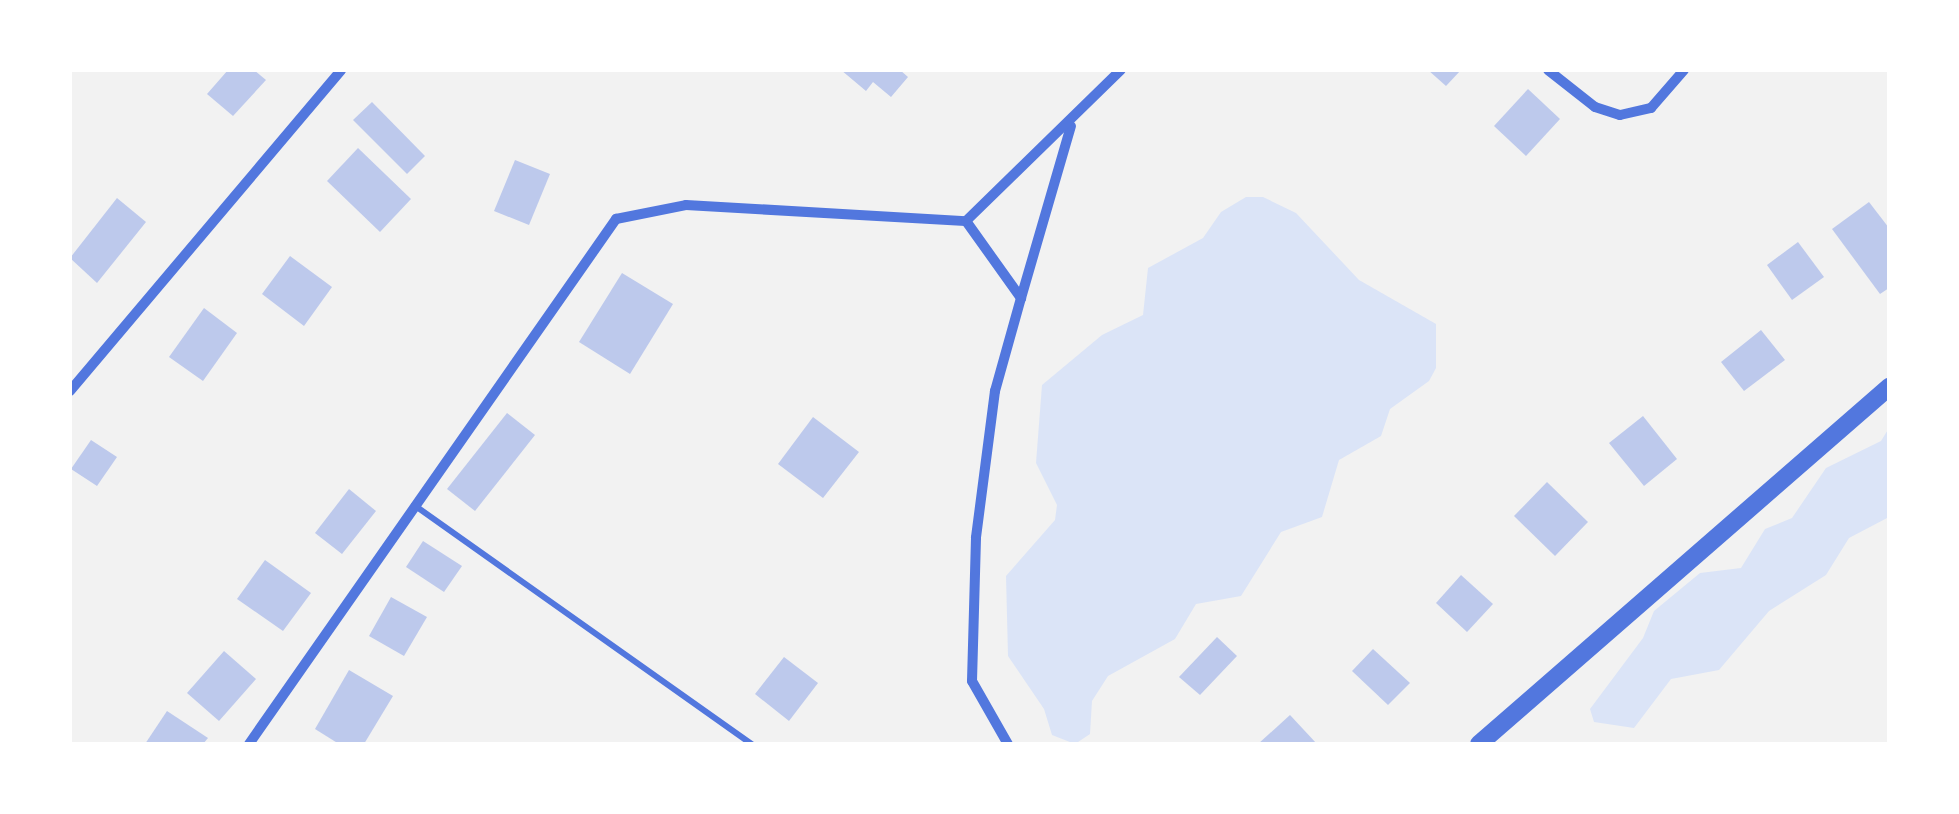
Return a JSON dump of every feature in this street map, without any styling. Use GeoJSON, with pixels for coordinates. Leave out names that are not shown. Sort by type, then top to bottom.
{"type":"FeatureCollection","features":[{"type":"Feature","properties":{"kind":"street"},"geometry":{"type":"LineString","coordinates":[[70,391],[340,70]]}},
{"type":"Feature","properties":{"kind":"street"},"geometry":{"type":"LineString","coordinates":[[249,744],[413,504],[616,219],[686,205],[966,221],[1072,123],[1120,70]]}},
{"type":"Feature","properties":{"kind":"street"},"geometry":{"type":"LineString","coordinates":[[1548,70],[1594,107],[1620,116],[1651,108],[1684,70]]}},
{"type":"Feature","properties":{"kind":"street"},"geometry":{"type":"LineString","coordinates":[[1001,742],[972,681],[976,538],[995,391],[1072,123]]}},
{"type":"Feature","properties":{"kind":"street"},"geometry":{"type":"LineString","coordinates":[[966,221],[1021,298]]}},
{"type":"Feature","properties":{"kind":"street"},"geometry":{"type":"LineString","coordinates":[[1479,744],[1889,388]]}},
{"type":"Feature","properties":{"kind":"lane"},"geometry":{"type":"LineString","coordinates":[[413,504],[752,744]]}},
{"type":"Feature","properties":{"kind":"shaded area"},"geometry":{"type":"Polygon","coordinates":[[[1246,197],[1263,197],[1296,213],[1359,280],[1436,324],[1436,368],[1429,381],[1390,409],[1381,436],[1339,460],[1322,517],[1281,532],[1241,596],[1196,604],[1175,639],[1108,676],[1092,701],[1090,734],[1075,744],[1052,735],[1044,709],[1008,656],[1006,576],[1055,520],[1057,505],[1036,463],[1042,385],[1102,335],[1143,315],[1148,268],[1203,238],[1221,212],[1246,197]]]}},
{"type":"Feature","properties":{"kind":"shaded area"},"geometry":{"type":"Polygon","coordinates":[[[1889,428],[1889,517],[1849,538],[1826,575],[1769,611],[1719,670],[1671,679],[1634,728],[1594,722],[1590,709],[1643,638],[1654,611],[1700,573],[1741,568],[1765,529],[1792,518],[1826,468],[1881,441],[1889,428]]]}},
{"type":"Feature","properties":{"kind":"building"},"geometry":{"type":"Polygon","coordinates":[[[228,70],[254,70],[266,80],[233,116],[207,94],[228,70]]]}},
{"type":"Feature","properties":{"kind":"building"},"geometry":{"type":"Polygon","coordinates":[[[841,70],[900,70],[908,77],[891,97],[873,82],[866,91],[841,70]]]}},
{"type":"Feature","properties":{"kind":"building"},"geometry":{"type":"Polygon","coordinates":[[[1428,70],[1461,70],[1446,86],[1428,70]]]}},
{"type":"Feature","properties":{"kind":"building"},"geometry":{"type":"Polygon","coordinates":[[[1528,89],[1560,119],[1526,156],[1494,126],[1528,89]]]}},
{"type":"Feature","properties":{"kind":"building"},"geometry":{"type":"Polygon","coordinates":[[[372,102],[425,156],[407,174],[353,120],[372,102]]]}},
{"type":"Feature","properties":{"kind":"building"},"geometry":{"type":"Polygon","coordinates":[[[358,148],[411,199],[380,232],[327,181],[358,148]]]}},
{"type":"Feature","properties":{"kind":"building"},"geometry":{"type":"Polygon","coordinates":[[[515,160],[550,174],[529,225],[494,211],[515,160]]]}},
{"type":"Feature","properties":{"kind":"building"},"geometry":{"type":"Polygon","coordinates":[[[117,198],[146,222],[97,283],[70,258],[117,198]]]}},
{"type":"Feature","properties":{"kind":"building"},"geometry":{"type":"Polygon","coordinates":[[[1869,202],[1889,228],[1889,288],[1880,294],[1832,229],[1869,202]]]}},
{"type":"Feature","properties":{"kind":"building"},"geometry":{"type":"Polygon","coordinates":[[[1798,242],[1824,277],[1792,300],[1767,265],[1798,242]]]}},
{"type":"Feature","properties":{"kind":"building"},"geometry":{"type":"Polygon","coordinates":[[[290,256],[332,287],[304,326],[262,294],[290,256]]]}},
{"type":"Feature","properties":{"kind":"building"},"geometry":{"type":"Polygon","coordinates":[[[622,273],[673,304],[630,374],[579,342],[622,273]]]}},
{"type":"Feature","properties":{"kind":"building"},"geometry":{"type":"Polygon","coordinates":[[[204,308],[237,333],[203,381],[169,357],[204,308]]]}},
{"type":"Feature","properties":{"kind":"building"},"geometry":{"type":"Polygon","coordinates":[[[1761,330],[1785,360],[1744,391],[1721,362],[1761,330]]]}},
{"type":"Feature","properties":{"kind":"building"},"geometry":{"type":"Polygon","coordinates":[[[507,413],[535,435],[475,511],[447,489],[507,413]]]}},
{"type":"Feature","properties":{"kind":"building"},"geometry":{"type":"Polygon","coordinates":[[[1643,416],[1677,459],[1644,486],[1609,443],[1643,416]]]}},
{"type":"Feature","properties":{"kind":"building"},"geometry":{"type":"Polygon","coordinates":[[[813,417],[859,452],[823,498],[778,464],[813,417]]]}},
{"type":"Feature","properties":{"kind":"building"},"geometry":{"type":"Polygon","coordinates":[[[91,440],[117,457],[97,486],[71,469],[91,440]]]}},
{"type":"Feature","properties":{"kind":"building"},"geometry":{"type":"Polygon","coordinates":[[[1547,482],[1588,522],[1555,556],[1514,516],[1547,482]]]}},
{"type":"Feature","properties":{"kind":"building"},"geometry":{"type":"Polygon","coordinates":[[[349,489],[376,511],[342,554],[315,533],[349,489]]]}},
{"type":"Feature","properties":{"kind":"building"},"geometry":{"type":"Polygon","coordinates":[[[423,541],[462,566],[444,592],[406,567],[423,541]]]}},
{"type":"Feature","properties":{"kind":"building"},"geometry":{"type":"Polygon","coordinates":[[[265,560],[311,593],[283,631],[237,599],[265,560]]]}},
{"type":"Feature","properties":{"kind":"building"},"geometry":{"type":"Polygon","coordinates":[[[1461,575],[1493,604],[1467,632],[1436,603],[1461,575]]]}},
{"type":"Feature","properties":{"kind":"building"},"geometry":{"type":"Polygon","coordinates":[[[391,597],[427,617],[404,656],[369,636],[391,597]]]}},
{"type":"Feature","properties":{"kind":"building"},"geometry":{"type":"Polygon","coordinates":[[[1217,637],[1237,656],[1200,695],[1179,677],[1217,637]]]}},
{"type":"Feature","properties":{"kind":"building"},"geometry":{"type":"Polygon","coordinates":[[[1373,649],[1410,683],[1388,705],[1352,671],[1373,649]]]}},
{"type":"Feature","properties":{"kind":"building"},"geometry":{"type":"Polygon","coordinates":[[[224,651],[256,679],[219,721],[187,693],[224,651]]]}},
{"type":"Feature","properties":{"kind":"building"},"geometry":{"type":"Polygon","coordinates":[[[784,657],[818,683],[789,721],[755,694],[784,657]]]}},
{"type":"Feature","properties":{"kind":"building"},"geometry":{"type":"Polygon","coordinates":[[[349,670],[393,696],[364,744],[339,744],[315,729],[349,670]]]}},
{"type":"Feature","properties":{"kind":"building"},"geometry":{"type":"Polygon","coordinates":[[[167,711],[208,738],[203,744],[145,744],[167,711]]]}},
{"type":"Feature","properties":{"kind":"building"},"geometry":{"type":"Polygon","coordinates":[[[1290,715],[1317,744],[1258,744],[1290,715]]]}}]}
